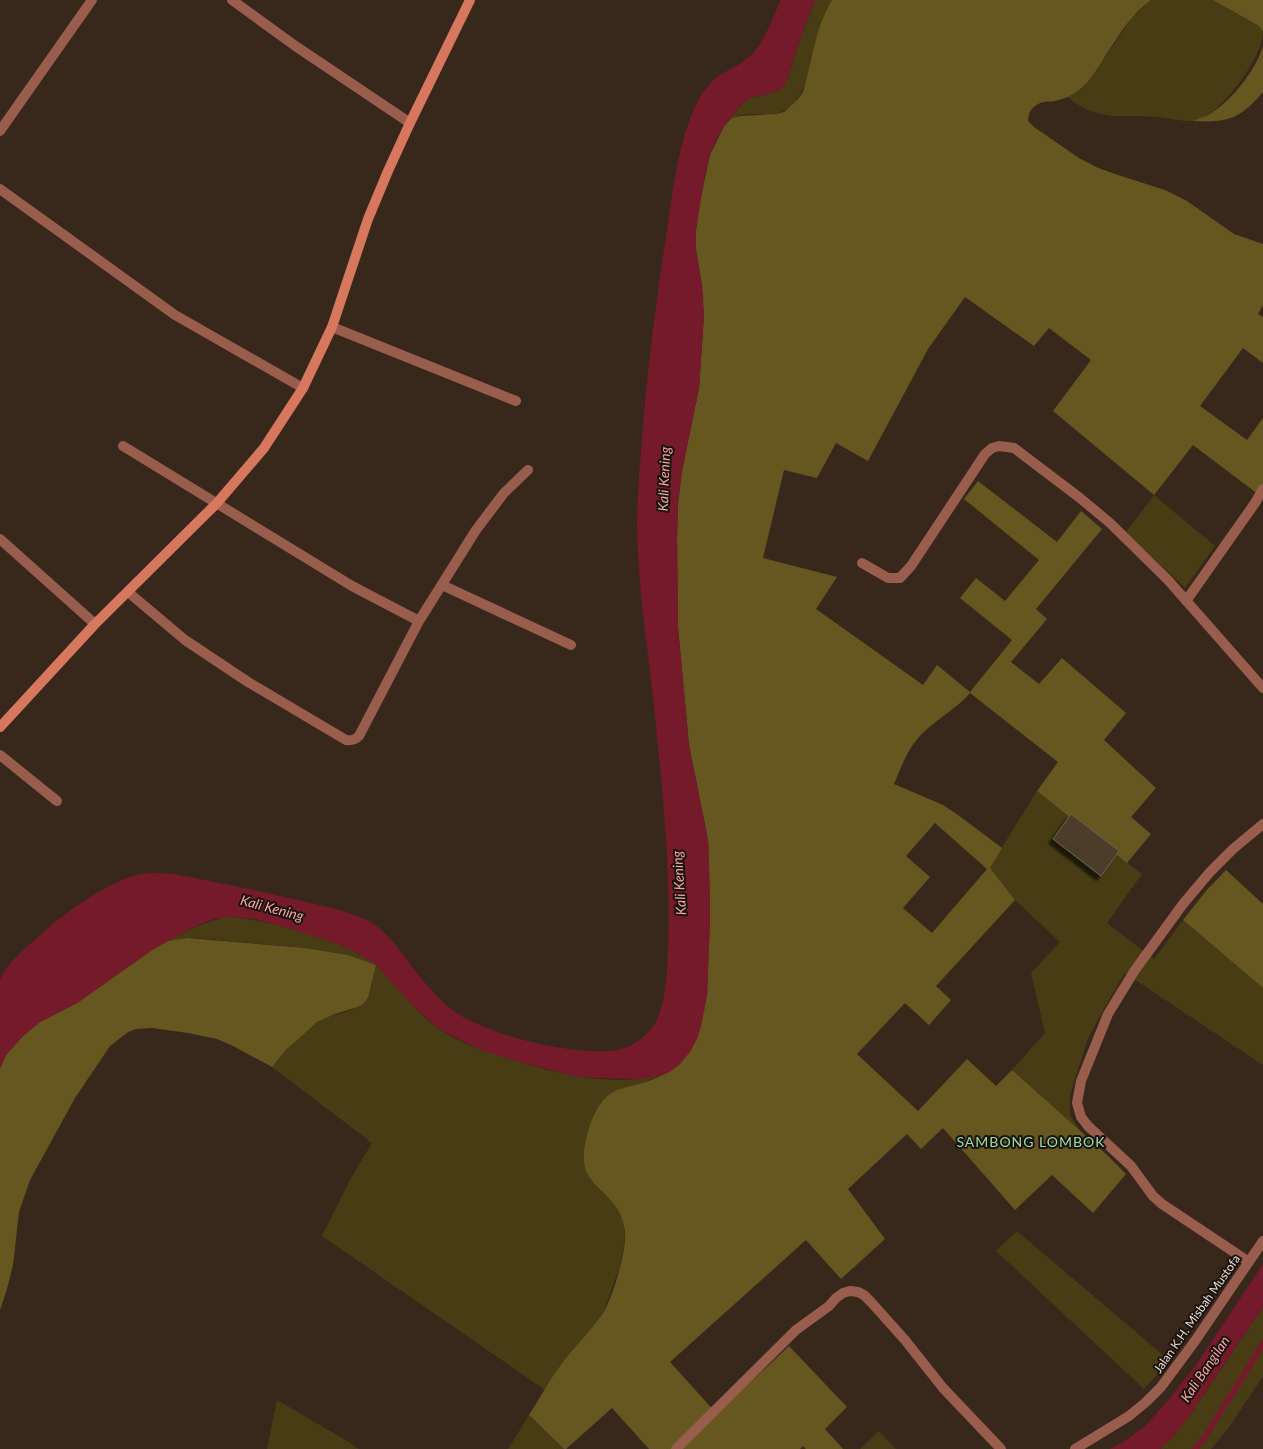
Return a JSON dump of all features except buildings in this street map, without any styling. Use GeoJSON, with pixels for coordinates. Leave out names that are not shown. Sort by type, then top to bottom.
{"type":"FeatureCollection","features":[{"type":"Feature","properties":{"kind":"main road"},"geometry":{"type":"LineString","coordinates":[[0,727],[95,624],[218,503],[264,448],[303,388],[332,327],[368,219],[410,123],[470,0]]}},
{"type":"Feature","properties":{"kind":"street"},"geometry":{"type":"LineString","coordinates":[[0,131],[92,0]]}},
{"type":"Feature","properties":{"kind":"street"},"geometry":{"type":"LineString","coordinates":[[232,0],[294,45],[410,123]]}},
{"type":"Feature","properties":{"kind":"street"},"geometry":{"type":"LineString","coordinates":[[0,189],[175,315],[303,388]]}},
{"type":"Feature","properties":{"kind":"street"},"geometry":{"type":"LineString","coordinates":[[332,327],[516,401]]}},
{"type":"Feature","properties":{"kind":"street"},"geometry":{"type":"LineString","coordinates":[[123,446],[352,586],[419,621]]}},
{"type":"Feature","properties":{"kind":"street"},"geometry":{"type":"LineString","coordinates":[[862,563],[888,578],[900,578],[911,566],[985,454],[992,448],[1000,446],[1014,448],[1110,523],[1168,580],[1263,688]]}},
{"type":"Feature","properties":{"kind":"street"},"geometry":{"type":"LineString","coordinates":[[128,592],[185,640],[248,682],[346,740],[351,741],[359,736],[419,621],[476,530],[504,493],[528,470]]}},
{"type":"Feature","properties":{"kind":"street"},"geometry":{"type":"LineString","coordinates":[[1186,601],[1263,489]]}},
{"type":"Feature","properties":{"kind":"street"},"geometry":{"type":"LineString","coordinates":[[0,539],[95,624]]}},
{"type":"Feature","properties":{"kind":"street"},"geometry":{"type":"LineString","coordinates":[[442,585],[571,645]]}},
{"type":"Feature","properties":{"kind":"street"},"geometry":{"type":"LineString","coordinates":[[0,755],[57,801]]}},
{"type":"Feature","properties":{"kind":"street"},"geometry":{"type":"LineString","coordinates":[[1249,1262],[1180,1217],[1158,1200],[1131,1166],[1088,1126],[1081,1117],[1077,1103],[1081,1080],[1100,1032],[1112,1007],[1135,970],[1183,904],[1210,872],[1233,849],[1263,824]]}},
{"type":"Feature","properties":{"kind":"street","name":"Jalan K.H. Misbah Mustofa"},"geometry":{"type":"LineString","coordinates":[[1074,1449],[1129,1416],[1161,1387],[1182,1361],[1263,1241]]}},
{"type":"Feature","properties":{"kind":"street"},"geometry":{"type":"LineString","coordinates":[[676,1449],[796,1330],[836,1298],[850,1291],[858,1292],[871,1302],[905,1340],[943,1388],[1001,1449]]}},
{"type":"Feature","properties":{"kind":"shaded area"},"geometry":{"type":"Polygon","coordinates":[[[815,0],[832,0],[821,26],[802,92],[798,98],[780,113],[739,116],[733,118],[724,126],[741,105],[750,98],[778,91],[784,86],[815,0]]]}},
{"type":"Feature","properties":{"kind":"shaded area"},"geometry":{"type":"Polygon","coordinates":[[[832,0],[1151,0],[1130,20],[1094,74],[1083,87],[1062,99],[1037,104],[1030,111],[1028,121],[1079,158],[1096,167],[1165,190],[1187,201],[1234,234],[1263,244],[1263,305],[1258,314],[1263,317],[1263,363],[1243,348],[1200,406],[1247,440],[1263,418],[1263,498],[1193,445],[1154,495],[1053,411],[1091,360],[1049,328],[1034,346],[965,297],[928,349],[868,461],[836,443],[817,478],[784,470],[763,558],[837,577],[816,609],[923,685],[937,665],[970,692],[1012,640],[960,598],[976,578],[1005,601],[1039,560],[964,499],[978,481],[1057,542],[1081,511],[1102,529],[1036,609],[1047,619],[1011,662],[1039,684],[1062,658],[1126,713],[1104,740],[1156,788],[1131,817],[1151,834],[1127,863],[1037,791],[1058,762],[970,693],[919,737],[906,756],[894,784],[943,805],[1002,848],[990,868],[1015,900],[936,986],[951,1000],[929,1025],[905,1003],[857,1054],[918,1111],[967,1059],[996,1086],[1012,1070],[1126,1174],[1093,1213],[1052,1175],[1015,1210],[943,1128],[921,1149],[907,1134],[848,1189],[885,1239],[841,1279],[806,1240],[670,1362],[717,1414],[789,1346],[847,1407],[825,1429],[843,1449],[806,1449],[803,1446],[800,1449],[649,1449],[612,1408],[564,1449],[529,1415],[562,1363],[603,1313],[617,1278],[625,1241],[624,1226],[620,1214],[587,1173],[584,1163],[585,1144],[593,1116],[603,1100],[613,1092],[655,1079],[680,1064],[707,996],[710,917],[708,840],[689,745],[678,627],[677,538],[678,504],[682,471],[699,388],[704,316],[702,286],[696,249],[696,230],[700,201],[710,155],[724,126],[732,118],[740,116],[784,112],[803,92],[818,33],[832,0]],[[935,823],[906,856],[930,877],[903,908],[932,933],[987,869],[935,823]]]}},
{"type":"Feature","properties":{"kind":"shaded area"},"geometry":{"type":"Polygon","coordinates":[[[1151,0],[1213,0],[1259,26],[1263,31],[1261,43],[1248,71],[1227,98],[1204,117],[1191,121],[1159,117],[1112,116],[1089,110],[1068,97],[1082,89],[1133,16],[1151,0]]]}},
{"type":"Feature","properties":{"kind":"shaded area"},"geometry":{"type":"Polygon","coordinates":[[[1213,0],[1263,0],[1263,32],[1259,26],[1213,0]]]}},
{"type":"Feature","properties":{"kind":"shaded area"},"geometry":{"type":"Polygon","coordinates":[[[1263,46],[1263,92],[1255,101],[1240,114],[1224,120],[1193,121],[1208,115],[1225,103],[1255,65],[1263,46]]]}},
{"type":"Feature","properties":{"kind":"shaded area"},"geometry":{"type":"Polygon","coordinates":[[[1154,495],[1215,546],[1185,588],[1126,532],[1154,495]]]}},
{"type":"Feature","properties":{"kind":"shaded area"},"geometry":{"type":"Polygon","coordinates":[[[1037,791],[1142,874],[1107,923],[1154,959],[1183,920],[1263,988],[1263,1065],[1125,973],[1087,1041],[1070,1095],[1070,1115],[1081,1132],[1012,1070],[1045,1033],[1031,973],[1060,942],[1015,900],[989,868],[1037,791]]]}},
{"type":"Feature","properties":{"kind":"shaded area"},"geometry":{"type":"Polygon","coordinates":[[[1226,870],[1263,904],[1263,988],[1183,920],[1226,870]]]}},
{"type":"Feature","properties":{"kind":"shaded area"},"geometry":{"type":"Polygon","coordinates":[[[228,917],[243,918],[284,927],[348,948],[377,966],[414,1006],[438,1028],[470,1045],[486,1051],[544,1069],[586,1078],[629,1080],[670,1072],[640,1084],[584,1164],[589,1176],[620,1210],[624,1224],[625,1240],[620,1266],[604,1311],[595,1325],[560,1365],[545,1390],[322,1236],[351,1178],[372,1143],[272,1067],[306,1031],[319,1021],[356,1008],[365,1002],[371,989],[375,965],[348,955],[305,948],[208,939],[187,938],[167,941],[204,924],[228,917]]]}},
{"type":"Feature","properties":{"kind":"shaded area"},"geometry":{"type":"Polygon","coordinates":[[[187,938],[305,948],[348,955],[376,965],[369,995],[362,1005],[317,1022],[286,1050],[272,1067],[217,1039],[152,1028],[136,1029],[128,1032],[110,1046],[75,1098],[30,1180],[19,1212],[13,1265],[0,1310],[0,1068],[6,1055],[23,1036],[40,1022],[77,1003],[167,941],[187,938]]]}},
{"type":"Feature","properties":{"kind":"shaded area"},"geometry":{"type":"Polygon","coordinates":[[[1017,1231],[1170,1361],[1144,1389],[996,1251],[1017,1231]]]}},
{"type":"Feature","properties":{"kind":"shaded area"},"geometry":{"type":"Polygon","coordinates":[[[1263,1307],[1263,1376],[1228,1429],[1211,1449],[1160,1449],[1173,1437],[1190,1415],[1263,1307]]]}},
{"type":"Feature","properties":{"kind":"shaded area"},"geometry":{"type":"Polygon","coordinates":[[[277,1400],[349,1442],[359,1449],[267,1449],[277,1400]]]}},
{"type":"Feature","properties":{"kind":"shaded area"},"geometry":{"type":"Polygon","coordinates":[[[529,1415],[564,1449],[508,1449],[529,1415]]]}},
{"type":"Feature","properties":{"kind":"shaded area"},"geometry":{"type":"Polygon","coordinates":[[[879,1431],[896,1449],[860,1449],[879,1431]]]}},
{"type":"Feature","properties":{"kind":"water","name":"Kali Kening"},"geometry":{"type":"Polygon","coordinates":[[[781,0],[815,0],[784,86],[778,91],[750,98],[741,105],[717,138],[705,174],[696,230],[696,249],[702,286],[704,316],[699,388],[682,471],[678,504],[678,627],[689,745],[708,840],[710,917],[707,996],[698,1037],[690,1052],[670,1072],[639,1079],[574,1076],[519,1062],[484,1051],[439,1029],[412,1005],[376,965],[359,954],[338,944],[295,930],[255,919],[228,917],[214,919],[190,929],[152,950],[77,1003],[40,1022],[23,1036],[6,1055],[0,1068],[0,981],[5,970],[21,952],[47,929],[82,902],[108,887],[133,876],[152,873],[181,875],[251,889],[331,908],[367,920],[389,938],[425,983],[445,1004],[479,1025],[502,1034],[552,1046],[599,1051],[628,1047],[653,1027],[664,998],[668,948],[669,895],[664,816],[642,606],[637,527],[643,425],[660,275],[672,194],[680,154],[691,117],[705,89],[723,73],[754,53],[763,39],[781,0]]]}},
{"type":"Feature","properties":{"kind":"water","name":"Kali Bangilan"},"geometry":{"type":"Polygon","coordinates":[[[1263,1264],[1263,1307],[1173,1437],[1160,1449],[1110,1449],[1125,1441],[1146,1425],[1171,1397],[1196,1365],[1263,1264]]]}},
{"type":"Feature","properties":{"kind":"waterway"},"geometry":{"type":"LineString","coordinates":[[1195,1449],[1205,1437],[1263,1344]]}},
{"type":"Feature","properties":{"kind":"district","name":"SAMBONG LOMBOK"},"geometry":{"type":"Point","coordinates":[1031,1142]}}]}
